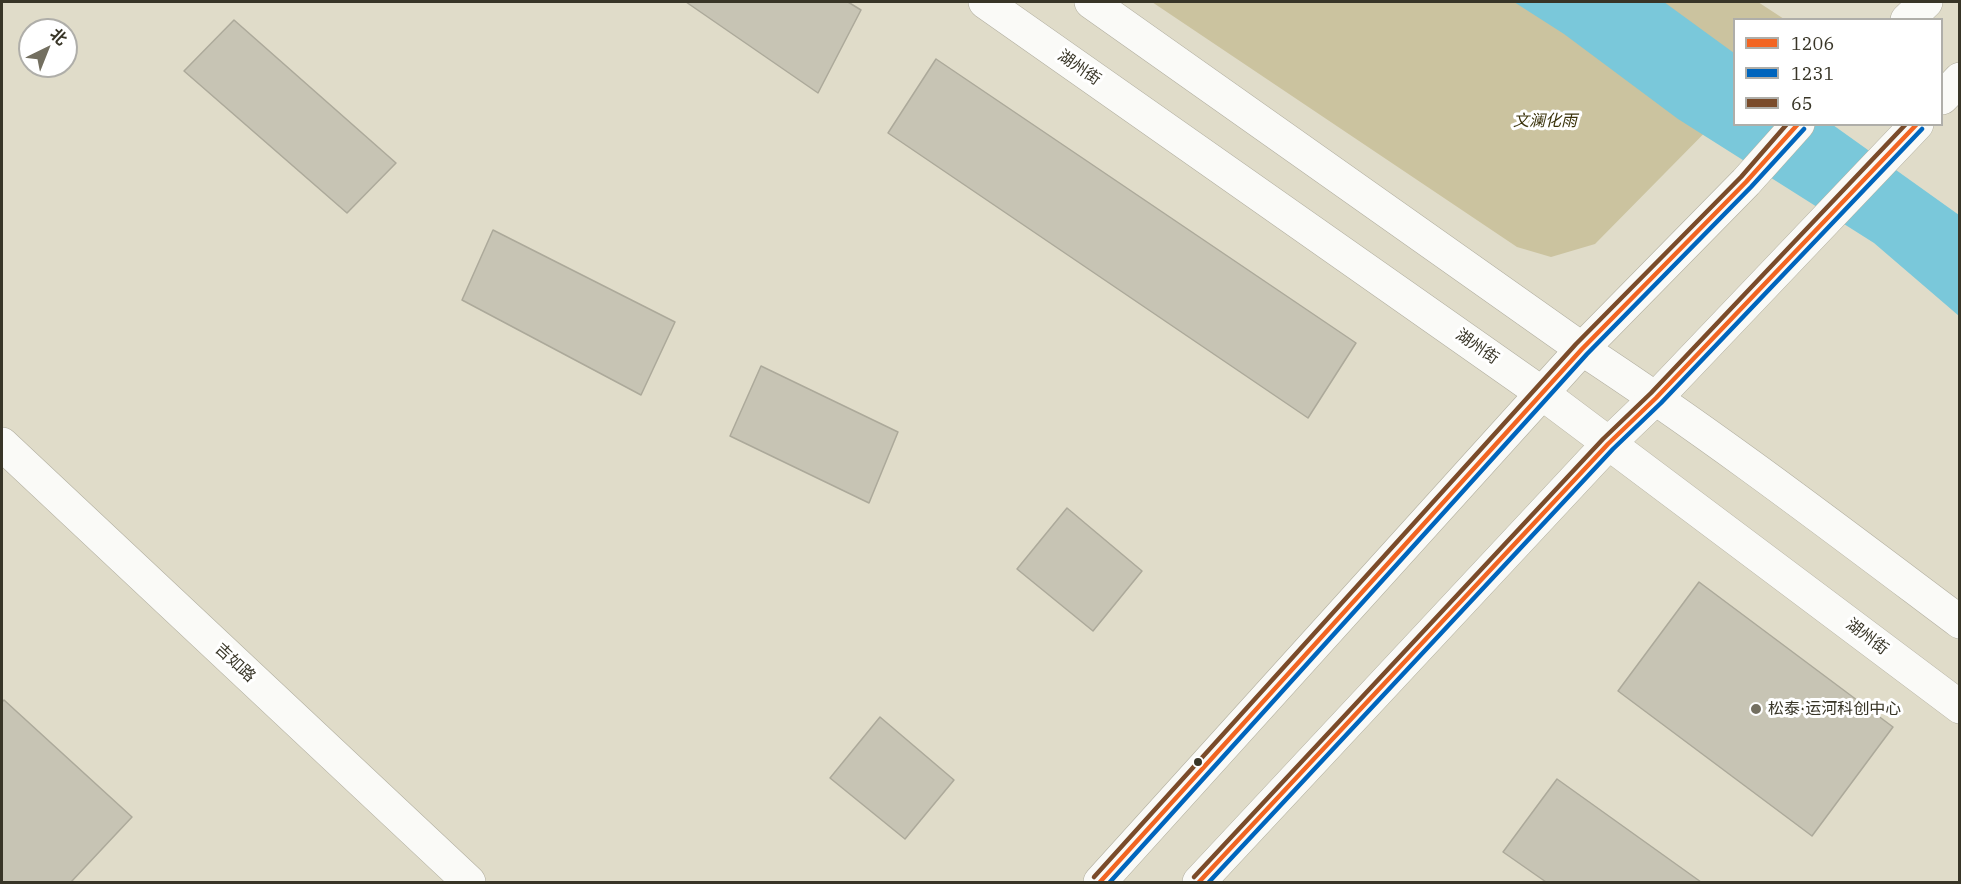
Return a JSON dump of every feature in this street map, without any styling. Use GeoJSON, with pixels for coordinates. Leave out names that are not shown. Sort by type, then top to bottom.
{"type":"FeatureCollection","features":[{"type":"Feature","properties":{"kind":"main road","name":"湖州街"},"geometry":{"type":"LineString","coordinates":[[985,2],[1543,394],[1959,707]]}},
{"type":"Feature","properties":{"kind":"main road"},"geometry":{"type":"LineString","coordinates":[[1090,2],[1582,349],[1656,398],[1800,501],[1959,622]]}},
{"type":"Feature","properties":{"kind":"main road"},"geometry":{"type":"LineString","coordinates":[[1909,18],[1926,2]]}},
{"type":"Feature","properties":{"kind":"main road"},"geometry":{"type":"LineString","coordinates":[[1943,96],[1959,79]]}},
{"type":"Feature","properties":{"kind":"main road"},"geometry":{"type":"LineString","coordinates":[[1100,882],[1582,349],[1746,182],[1796,126]]}},
{"type":"Feature","properties":{"kind":"main road"},"geometry":{"type":"LineString","coordinates":[[1199,882],[1608,444],[1656,398],[1915,126]]}},
{"type":"Feature","properties":{"kind":"main road","name":"吉如路"},"geometry":{"type":"LineString","coordinates":[[2,444],[469,882]]}},
{"type":"Feature","properties":{"kind":"green space","name":"文澜化雨"},"geometry":{"type":"Polygon","coordinates":[[[1152,2],[1758,2],[1782,18],[1733,18],[1733,104],[1595,244],[1551,257],[1517,247],[1152,2]]]}},
{"type":"Feature","properties":{"kind":"water"},"geometry":{"type":"Polygon","coordinates":[[[1514,2],[1664,2],[1733,52],[1733,126],[1834,126],[1959,215],[1959,316],[1874,243],[1678,119],[1564,34],[1514,2]]]}},
{"type":"Feature","properties":{"kind":"building"},"geometry":{"type":"Polygon","coordinates":[[[686,2],[848,2],[861,10],[818,93],[686,2]]]}},
{"type":"Feature","properties":{"kind":"building"},"geometry":{"type":"Polygon","coordinates":[[[234,20],[396,163],[347,213],[184,71],[234,20]]]}},
{"type":"Feature","properties":{"kind":"building"},"geometry":{"type":"Polygon","coordinates":[[[936,59],[1356,343],[1308,418],[888,133],[936,59]]]}},
{"type":"Feature","properties":{"kind":"building"},"geometry":{"type":"Polygon","coordinates":[[[493,230],[675,322],[641,395],[462,300],[493,230]]]}},
{"type":"Feature","properties":{"kind":"building"},"geometry":{"type":"Polygon","coordinates":[[[761,366],[898,432],[869,503],[730,436],[761,366]]]}},
{"type":"Feature","properties":{"kind":"building"},"geometry":{"type":"Polygon","coordinates":[[[1067,508],[1142,571],[1093,631],[1017,569],[1067,508]]]}},
{"type":"Feature","properties":{"kind":"building","name":"松泰·运河科创中心"},"geometry":{"type":"Polygon","coordinates":[[[1699,582],[1893,727],[1812,836],[1618,691],[1699,582]]]}},
{"type":"Feature","properties":{"kind":"building"},"geometry":{"type":"Polygon","coordinates":[[[4,700],[132,817],[71,882],[2,882],[2,702],[4,700]]]}},
{"type":"Feature","properties":{"kind":"building"},"geometry":{"type":"Polygon","coordinates":[[[880,717],[954,780],[905,839],[830,778],[880,717]]]}},
{"type":"Feature","properties":{"kind":"building"},"geometry":{"type":"Polygon","coordinates":[[[1557,779],[1701,882],[1546,882],[1503,852],[1557,779]]]}},
{"type":"Feature","properties":{"kind":"transit line","name":"65"},"geometry":{"type":"LineString","coordinates":[[1094,877],[1576,344],[1741,177],[1785,126]]}},
{"type":"Feature","properties":{"kind":"transit line","name":"1206"},"geometry":{"type":"LineString","coordinates":[[1100,882],[1582,349],[1746,182],[1796,126]]}},
{"type":"Feature","properties":{"kind":"transit line","name":"65"},"geometry":{"type":"LineString","coordinates":[[1194,877],[1603,439],[1651,393],[1904,126]]}},
{"type":"Feature","properties":{"kind":"transit line","name":"1206"},"geometry":{"type":"LineString","coordinates":[[1199,882],[1608,444],[1656,398],[1915,126]]}},
{"type":"Feature","properties":{"kind":"transit line","name":"1231"},"geometry":{"type":"LineString","coordinates":[[1110,882],[1587,354],[1751,187],[1804,129]]}},
{"type":"Feature","properties":{"kind":"transit line","name":"1231"},"geometry":{"type":"LineString","coordinates":[[1209,882],[1613,449],[1661,403],[1922,129]]}},
{"type":"Feature","properties":{"kind":"place","name":"松泰·运河科创中心"},"geometry":{"type":"Point","coordinates":[1756,709]}}]}
